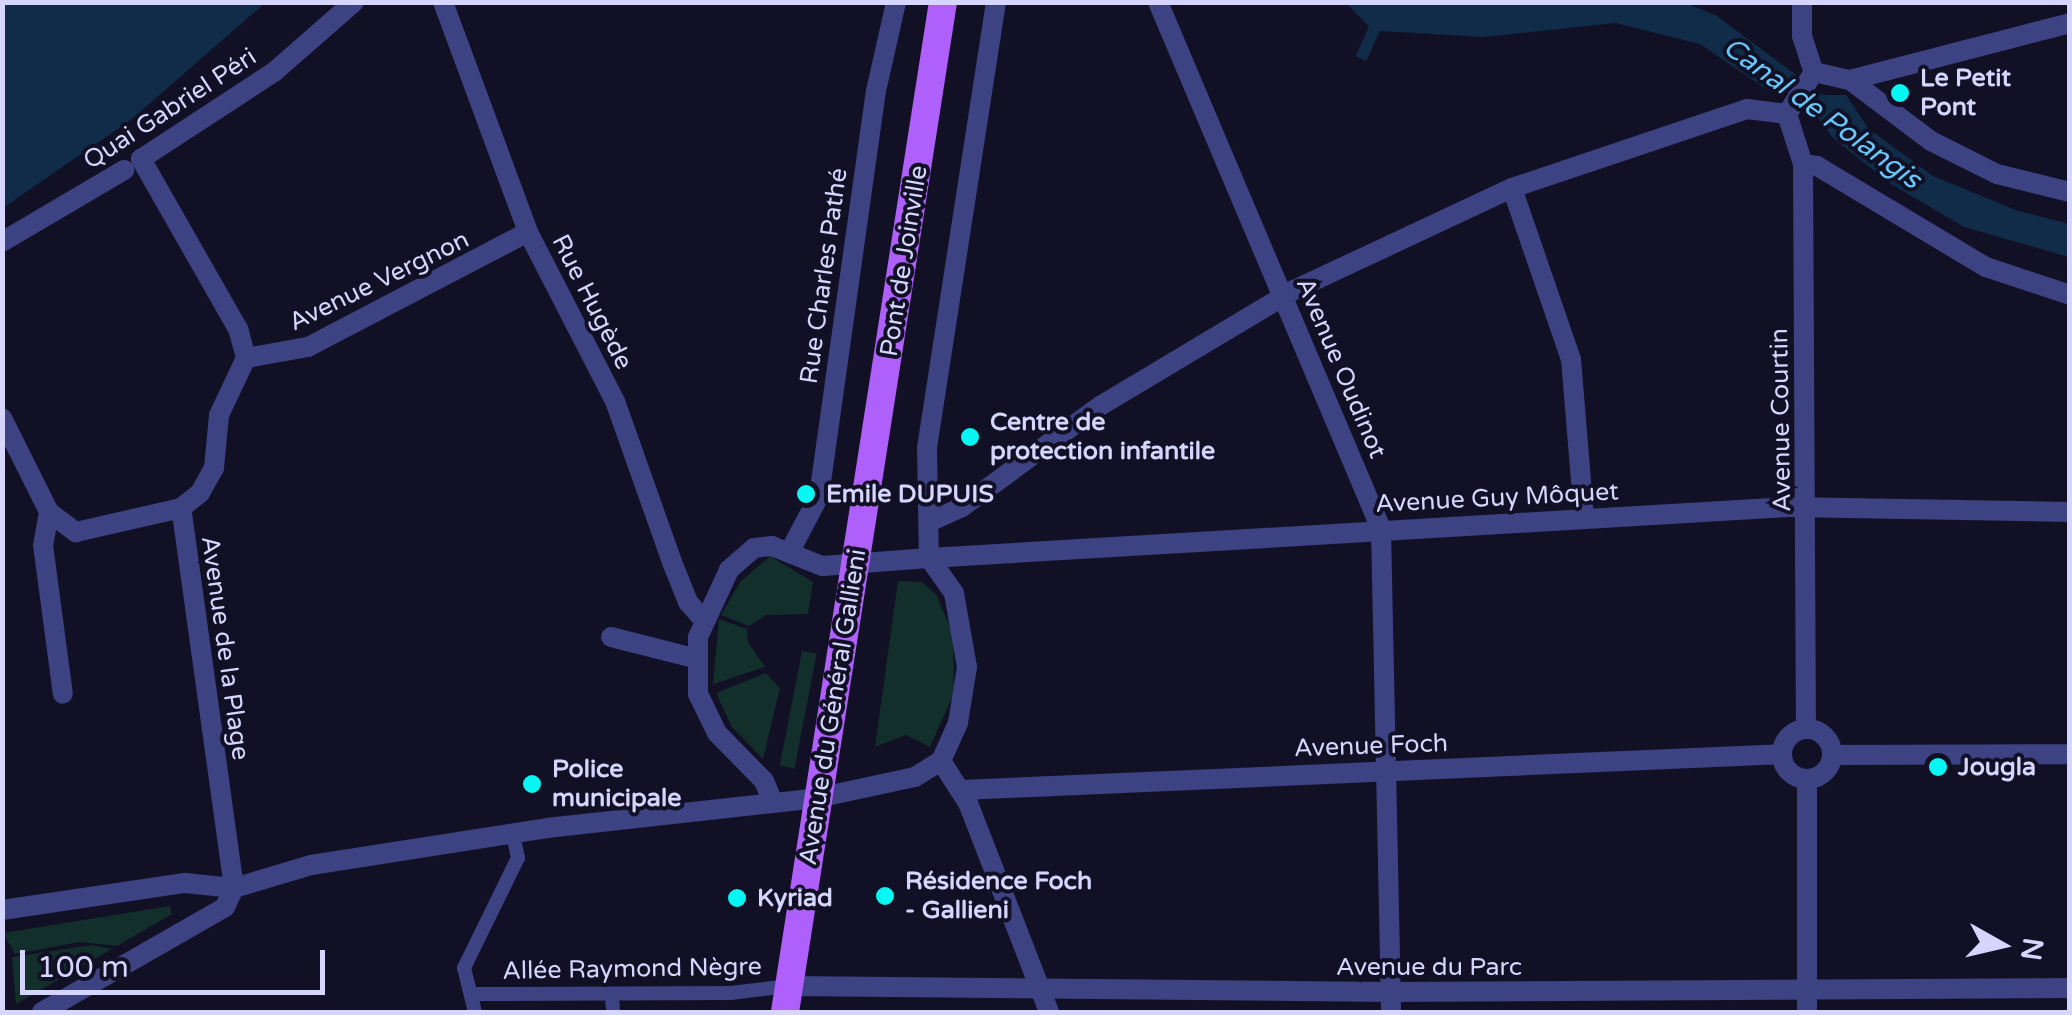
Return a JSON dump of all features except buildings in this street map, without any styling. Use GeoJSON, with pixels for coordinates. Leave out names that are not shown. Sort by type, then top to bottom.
{"type":"FeatureCollection","features":[{"type":"Feature","properties":{"kind":"main road","name":"Pont de Joinville"},"geometry":{"type":"LineString","coordinates":[[864,520],[943,2]]}},
{"type":"Feature","properties":{"kind":"main road","name":"Avenue du Général Gallieni"},"geometry":{"type":"LineString","coordinates":[[787,999],[864,520]]}},
{"type":"Feature","properties":{"kind":"street","name":"Quai Gabriel Péri"},"geometry":{"type":"LineString","coordinates":[[2,242],[133,165],[274,72],[354,2]]}},
{"type":"Feature","properties":{"kind":"street","name":"Rue Hugède"},"geometry":{"type":"LineString","coordinates":[[443,2],[528,232],[615,401],[688,602],[703,619]]}},
{"type":"Feature","properties":{"kind":"street","name":"Rue Charles Pathé"},"geometry":{"type":"LineString","coordinates":[[790,551],[819,496],[864,169],[896,2]]}},
{"type":"Feature","properties":{"kind":"street"},"geometry":{"type":"LineString","coordinates":[[2,910],[185,883],[234,888],[311,865],[513,834],[772,800],[817,798],[898,782],[941,761],[958,723],[967,668],[954,593],[929,558],[927,448],[996,2]]}},
{"type":"Feature","properties":{"kind":"street","name":"Avenue Oudinot"},"geometry":{"type":"LineString","coordinates":[[1158,2],[1380,529],[1391,1002]]}},
{"type":"Feature","properties":{"kind":"street"},"geometry":{"type":"LineString","coordinates":[[1802,2],[1802,36],[1814,72]]}},
{"type":"Feature","properties":{"kind":"street"},"geometry":{"type":"LineString","coordinates":[[1850,80],[2070,23]]}},
{"type":"Feature","properties":{"kind":"street"},"geometry":{"type":"LineString","coordinates":[[931,521],[962,506],[1100,406],[1282,296],[1512,188],[1746,109],[1787,114],[1814,72]]}},
{"type":"Feature","properties":{"kind":"street"},"geometry":{"type":"LineString","coordinates":[[1814,72],[1850,80],[1930,142],[1997,174],[2070,192]]}},
{"type":"Feature","properties":{"kind":"street","name":"Avenue Courtin"},"geometry":{"type":"LineString","coordinates":[[1787,114],[1803,164],[1806,729]]}},
{"type":"Feature","properties":{"kind":"street"},"geometry":{"type":"LineString","coordinates":[[1803,164],[1817,166],[1986,267],[2070,295]]}},
{"type":"Feature","properties":{"kind":"street"},"geometry":{"type":"LineString","coordinates":[[133,165],[238,329],[246,358]]}},
{"type":"Feature","properties":{"kind":"street"},"geometry":{"type":"LineString","coordinates":[[1512,188],[1571,359],[1584,517]]}},
{"type":"Feature","properties":{"kind":"street","name":"Avenue Vergnon"},"geometry":{"type":"LineString","coordinates":[[246,358],[308,347],[528,232]]}},
{"type":"Feature","properties":{"kind":"street","name":"Avenue de la Plage"},"geometry":{"type":"LineString","coordinates":[[234,888],[180,508],[200,493],[214,468],[219,415],[246,358]]}},
{"type":"Feature","properties":{"kind":"street"},"geometry":{"type":"LineString","coordinates":[[2,418],[49,512],[76,532],[180,508]]}},
{"type":"Feature","properties":{"kind":"street","name":"Avenue Guy Môquet"},"geometry":{"type":"LineString","coordinates":[[790,551],[822,566],[856,560],[1807,507],[2070,512]]}},
{"type":"Feature","properties":{"kind":"street"},"geometry":{"type":"LineString","coordinates":[[49,512],[43,545],[63,694]]}},
{"type":"Feature","properties":{"kind":"street"},"geometry":{"type":"LineString","coordinates":[[772,800],[764,780],[708,718],[694,658],[703,619],[729,570],[754,548],[790,551]]}},
{"type":"Feature","properties":{"kind":"street"},"geometry":{"type":"LineString","coordinates":[[611,637],[694,658]]}},
{"type":"Feature","properties":{"kind":"street"},"geometry":{"type":"LineString","coordinates":[[1806,729],[1828,740],[1832,756],[1821,775],[1807,779],[1795,776],[1782,754],[1786,742],[1806,729]]}},
{"type":"Feature","properties":{"kind":"street","name":"Avenue Foch"},"geometry":{"type":"LineString","coordinates":[[962,790],[1782,754]]}},
{"type":"Feature","properties":{"kind":"street"},"geometry":{"type":"LineString","coordinates":[[1832,756],[2070,754]]}},
{"type":"Feature","properties":{"kind":"street"},"geometry":{"type":"LineString","coordinates":[[941,761],[962,790],[1050,1012]]}},
{"type":"Feature","properties":{"kind":"street"},"geometry":{"type":"LineString","coordinates":[[1807,779],[1807,1012]]}},
{"type":"Feature","properties":{"kind":"street"},"geometry":{"type":"LineString","coordinates":[[475,1012],[475,994],[464,968],[518,858],[513,834]]}},
{"type":"Feature","properties":{"kind":"street"},"geometry":{"type":"LineString","coordinates":[[42,1012],[226,908],[234,888]]}},
{"type":"Feature","properties":{"kind":"street","name":"Avenue du Parc"},"geometry":{"type":"LineString","coordinates":[[787,999],[1042,989],[1391,1002],[1808,990],[2070,988]]}},
{"type":"Feature","properties":{"kind":"street","name":"Allée Raymond Nègre"},"geometry":{"type":"LineString","coordinates":[[475,994],[787,999]]}},
{"type":"Feature","properties":{"kind":"street"},"geometry":{"type":"LineString","coordinates":[[612,996],[613,1012]]}},
{"type":"Feature","properties":{"kind":"green space"},"geometry":{"type":"Polygon","coordinates":[[[770,556],[813,582],[808,614],[766,615],[749,626],[721,615],[740,582],[770,556]]]}},
{"type":"Feature","properties":{"kind":"green space"},"geometry":{"type":"Polygon","coordinates":[[[898,581],[922,582],[936,594],[953,634],[954,693],[930,747],[906,735],[875,747],[898,581]]]}},
{"type":"Feature","properties":{"kind":"green space"},"geometry":{"type":"Polygon","coordinates":[[[719,619],[747,629],[748,642],[765,667],[713,684],[719,619]]]}},
{"type":"Feature","properties":{"kind":"green space"},"geometry":{"type":"Polygon","coordinates":[[[802,651],[817,654],[794,769],[780,766],[802,651]]]}},
{"type":"Feature","properties":{"kind":"green space"},"geometry":{"type":"Polygon","coordinates":[[[766,673],[780,688],[763,759],[732,727],[716,693],[766,673]]]}},
{"type":"Feature","properties":{"kind":"green space"},"geometry":{"type":"Polygon","coordinates":[[[170,906],[172,914],[117,946],[80,942],[15,954],[3,933],[170,906]]]}},
{"type":"Feature","properties":{"kind":"green space"},"geometry":{"type":"Polygon","coordinates":[[[92,945],[112,949],[16,1004],[12,957],[92,945]]]}},
{"type":"Feature","properties":{"kind":"water"},"geometry":{"type":"Polygon","coordinates":[[[2,3],[265,3],[132,119],[3,208],[2,3]]]}},
{"type":"Feature","properties":{"kind":"water","name":"Canal de Polangis"},"geometry":{"type":"Polygon","coordinates":[[[1346,3],[1686,3],[1717,16],[1823,95],[1846,95],[1869,129],[1933,176],[2018,211],[2069,224],[2069,257],[1964,227],[1891,184],[1833,138],[1811,109],[1781,88],[1766,89],[1700,44],[1616,23],[1483,37],[1380,31],[1366,61],[1356,56],[1369,26],[1346,3]]]}},
{"type":"Feature","properties":{"kind":"place","name":"Le Petit Pont"},"geometry":{"type":"Point","coordinates":[1900,93]}},
{"type":"Feature","properties":{"kind":"place","name":"Centre de protection infantile"},"geometry":{"type":"Point","coordinates":[970,437]}},
{"type":"Feature","properties":{"kind":"place","name":"Emile DUPUIS"},"geometry":{"type":"Point","coordinates":[806,494]}},
{"type":"Feature","properties":{"kind":"place","name":"Jougla"},"geometry":{"type":"Point","coordinates":[1938,767]}},
{"type":"Feature","properties":{"kind":"place","name":"Police municipale"},"geometry":{"type":"Point","coordinates":[532,784]}},
{"type":"Feature","properties":{"kind":"place","name":"Résidence Foch - Gallieni"},"geometry":{"type":"Point","coordinates":[885,896]}},
{"type":"Feature","properties":{"kind":"place","name":"Kyriad"},"geometry":{"type":"Point","coordinates":[737,898]}}]}
